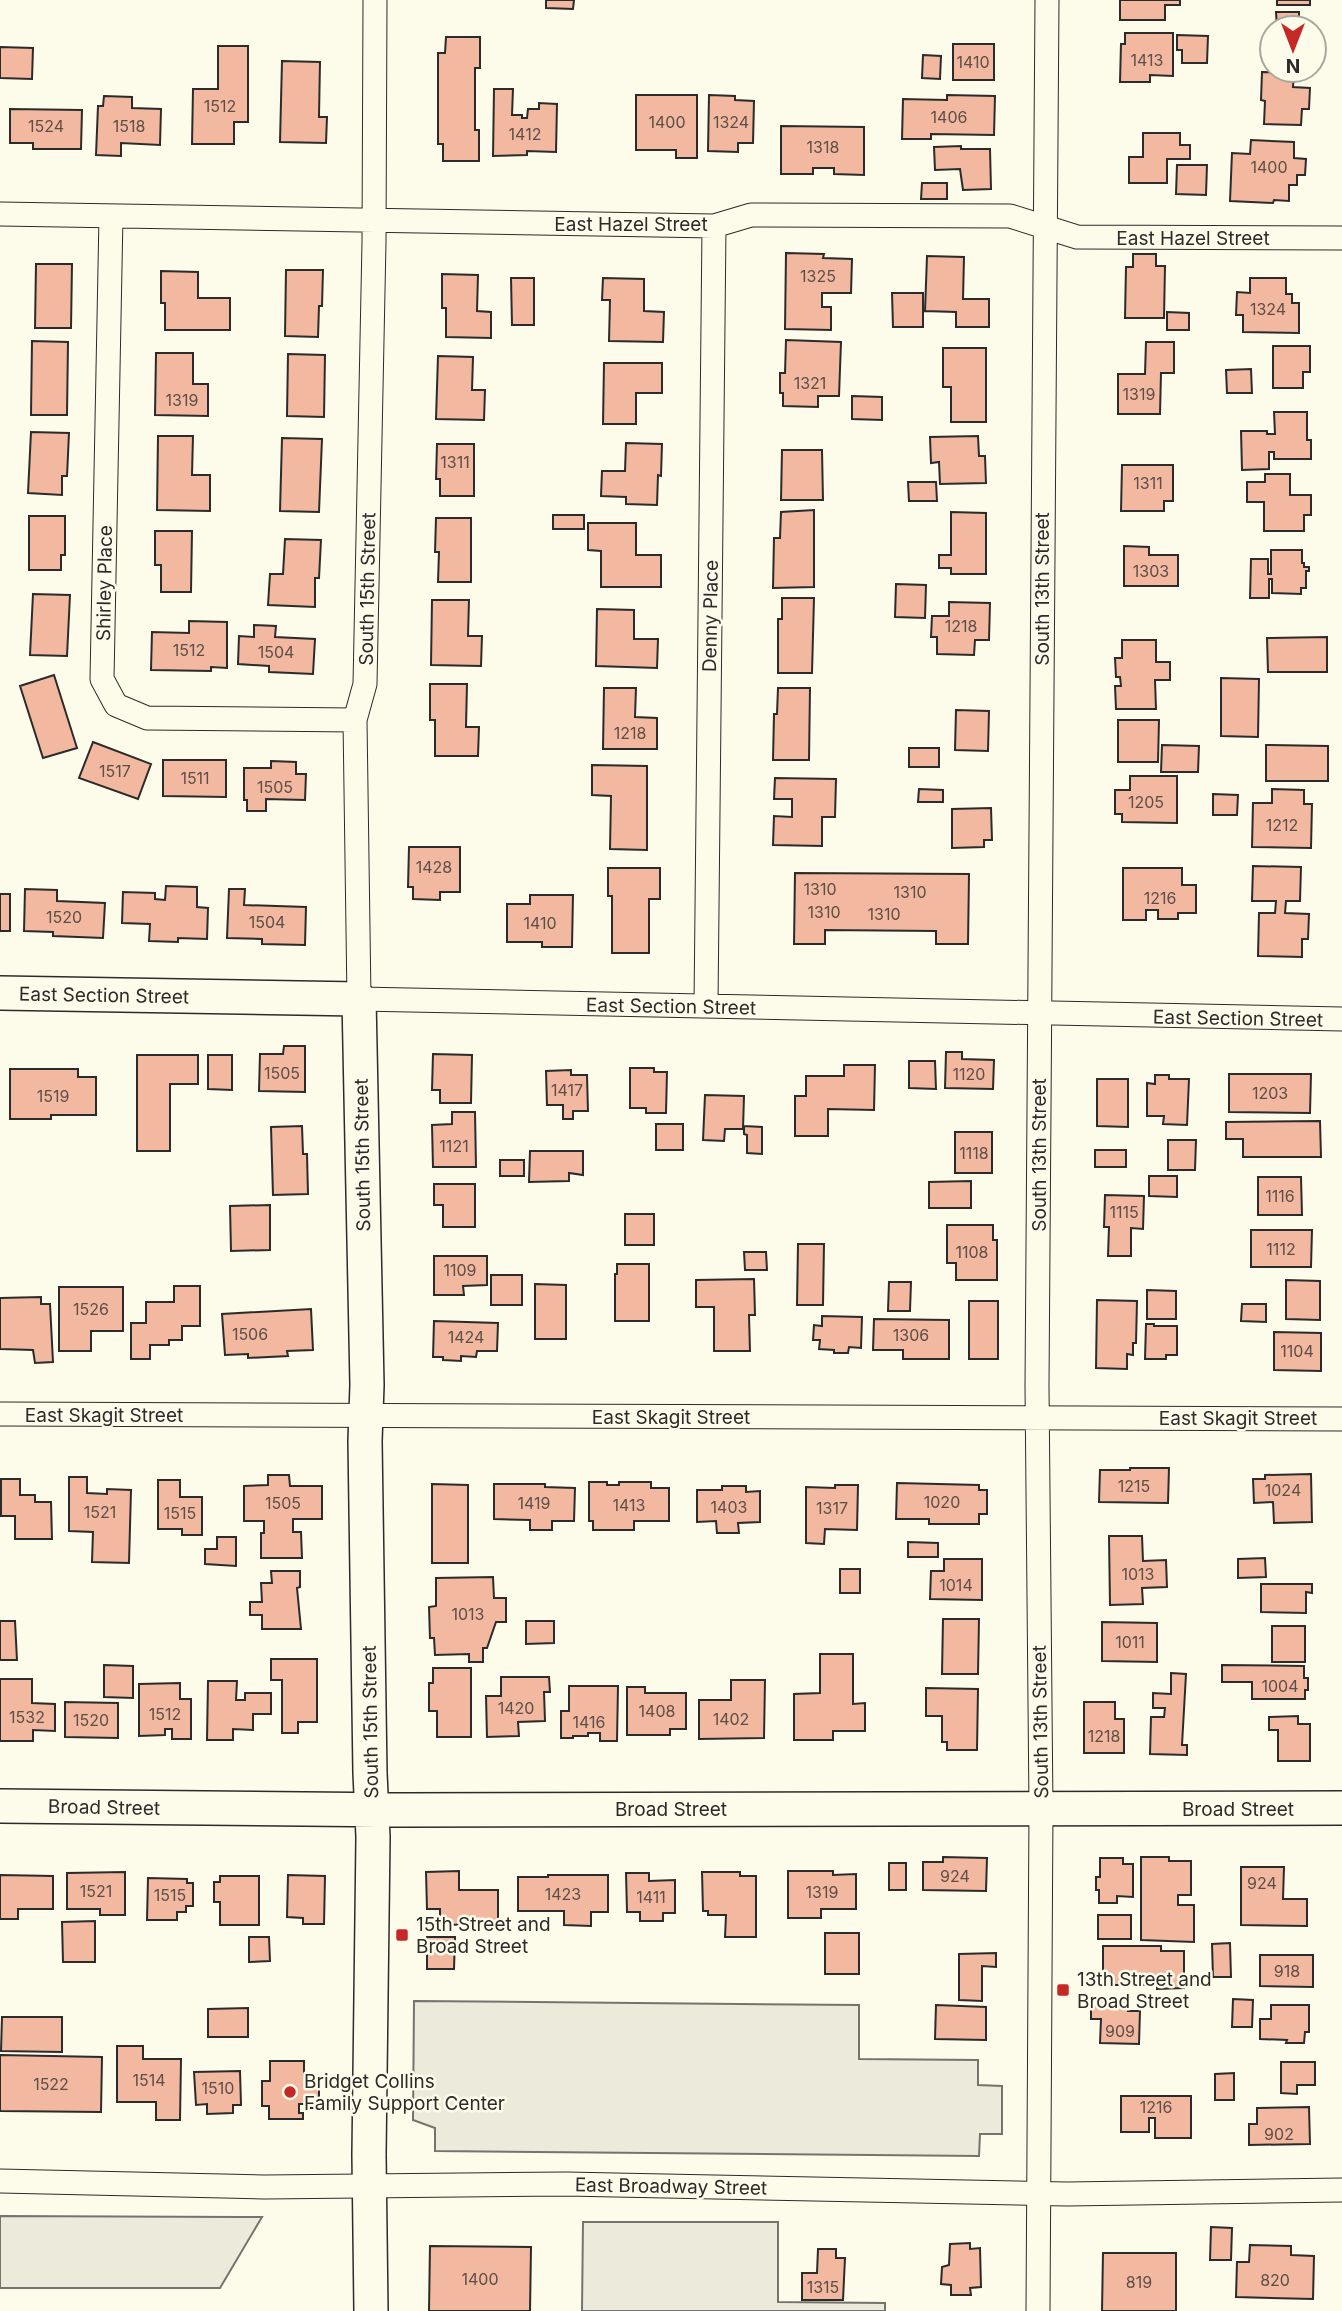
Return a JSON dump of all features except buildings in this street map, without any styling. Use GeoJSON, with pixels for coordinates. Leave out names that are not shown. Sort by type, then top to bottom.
{"type":"FeatureCollection","features":[{"type":"Feature","properties":{"kind":"street","name":"South 15th Street"},"geometry":{"type":"LineString","coordinates":[[371,2311],[372,1809],[355,720],[365,684],[374,221],[375,0]]}},
{"type":"Feature","properties":{"kind":"street","name":"South 13th Street"},"geometry":{"type":"LineString","coordinates":[[1038,2311],[1041,1809],[1038,1418],[1047,0]]}},
{"type":"Feature","properties":{"kind":"street","name":"East Hazel Street"},"geometry":{"type":"LineString","coordinates":[[0,214],[714,226],[751,215],[1010,216],[1077,237],[1342,238]]}},
{"type":"Feature","properties":{"kind":"street","name":"Shirley Place"},"geometry":{"type":"LineString","coordinates":[[111,215],[102,678],[116,705],[147,718],[355,720]]}},
{"type":"Feature","properties":{"kind":"street","name":"Denny Place"},"geometry":{"type":"LineString","coordinates":[[706,1006],[714,226]]}},
{"type":"Feature","properties":{"kind":"street","name":"East Section Street"},"geometry":{"type":"LineString","coordinates":[[0,993],[1342,1019]]}},
{"type":"Feature","properties":{"kind":"street","name":"East Skagit Street"},"geometry":{"type":"LineString","coordinates":[[0,1414],[1342,1419]]}},
{"type":"Feature","properties":{"kind":"street","name":"Broad Street"},"geometry":{"type":"LineString","coordinates":[[0,1806],[372,1809],[1342,1808]]}},
{"type":"Feature","properties":{"kind":"street","name":"East Broadway Street"},"geometry":{"type":"LineString","coordinates":[[0,2181],[264,2187],[577,2184],[1040,2193],[1342,2190]]}},
{"type":"Feature","properties":{"kind":"shaded area"},"geometry":{"type":"Polygon","coordinates":[[[414,2001],[859,2005],[859,2059],[978,2060],[978,2085],[1002,2086],[1002,2134],[980,2134],[979,2156],[435,2151],[435,2128],[413,2120],[414,2001]]]}},
{"type":"Feature","properties":{"kind":"shaded area"},"geometry":{"type":"Polygon","coordinates":[[[0,2216],[262,2217],[220,2288],[0,2288],[0,2216]]]}},
{"type":"Feature","properties":{"kind":"shaded area"},"geometry":{"type":"Polygon","coordinates":[[[583,2222],[778,2222],[778,2302],[885,2303],[885,2311],[582,2311],[583,2222]]]}},
{"type":"Feature","properties":{"kind":"place","name":"15th Street and Broad Street"},"geometry":{"type":"Point","coordinates":[402,1935]}},
{"type":"Feature","properties":{"kind":"place","name":"13th Street and Broad Street"},"geometry":{"type":"Point","coordinates":[1063,1990]}},
{"type":"Feature","properties":{"kind":"place","name":"Bridget Collins Family Support Center"},"geometry":{"type":"Point","coordinates":[290,2092]}}]}
